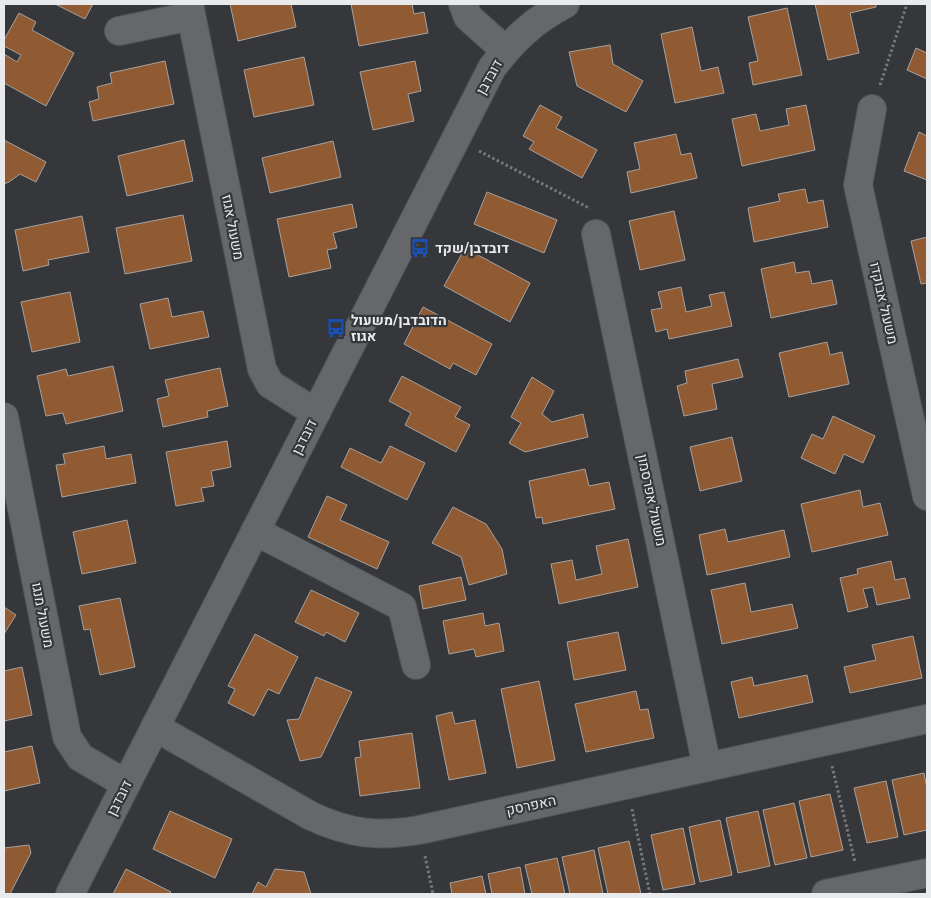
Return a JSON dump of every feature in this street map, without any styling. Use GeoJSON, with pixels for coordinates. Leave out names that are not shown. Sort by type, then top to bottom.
{"type":"FeatureCollection","features":[{"type":"Feature","properties":{"kind":"street"},"geometry":{"type":"LineString","coordinates":[[462,4],[468,17],[506,50]]}},
{"type":"Feature","properties":{"kind":"street","name":"דובדבן"},"geometry":{"type":"LineString","coordinates":[[70,894],[492,68],[522,33],[548,13],[565,4]]}},
{"type":"Feature","properties":{"kind":"street","name":"משעול אגוז"},"geometry":{"type":"LineString","coordinates":[[119,31],[190,10],[262,369],[270,384],[316,413]]}},
{"type":"Feature","properties":{"kind":"street","name":"משעול אבוקדו"},"geometry":{"type":"LineString","coordinates":[[872,109],[858,185],[927,496]]}},
{"type":"Feature","properties":{"kind":"street","name":"משעול אפרסמון"},"geometry":{"type":"LineString","coordinates":[[596,234],[707,767]]}},
{"type":"Feature","properties":{"kind":"street","name":"משעול מנגו"},"geometry":{"type":"LineString","coordinates":[[4,417],[67,737],[80,757],[126,784]]}},
{"type":"Feature","properties":{"kind":"street"},"geometry":{"type":"LineString","coordinates":[[256,531],[402,607],[416,665]]}},
{"type":"Feature","properties":{"kind":"street","name":"האפרסק"},"geometry":{"type":"LineString","coordinates":[[155,727],[311,816],[351,831],[391,834],[419,830],[927,719]]}},
{"type":"Feature","properties":{"kind":"street"},"geometry":{"type":"LineString","coordinates":[[826,894],[862,890],[927,872]]}},
{"type":"Feature","properties":{"kind":"path"},"geometry":{"type":"LineString","coordinates":[[872,109],[907,4]]}},
{"type":"Feature","properties":{"kind":"path"},"geometry":{"type":"LineString","coordinates":[[456,139],[591,209],[596,234]]}},
{"type":"Feature","properties":{"kind":"path"},"geometry":{"type":"LineString","coordinates":[[826,741],[862,890]]}},
{"type":"Feature","properties":{"kind":"path"},"geometry":{"type":"LineString","coordinates":[[626,785],[650,894]]}},
{"type":"Feature","properties":{"kind":"path"},"geometry":{"type":"LineString","coordinates":[[419,830],[433,894]]}},
{"type":"Feature","properties":{"kind":"building"},"geometry":{"type":"Polygon","coordinates":[[[55,4],[93,4],[85,19],[55,4]]]}},
{"type":"Feature","properties":{"kind":"building"},"geometry":{"type":"Polygon","coordinates":[[[230,4],[291,4],[296,27],[238,41],[230,4]]]}},
{"type":"Feature","properties":{"kind":"building"},"geometry":{"type":"Polygon","coordinates":[[[351,4],[412,4],[414,14],[424,12],[428,33],[359,46],[351,4]]]}},
{"type":"Feature","properties":{"kind":"building"},"geometry":{"type":"Polygon","coordinates":[[[815,4],[876,4],[876,7],[850,13],[859,53],[828,60],[815,4]]]}},
{"type":"Feature","properties":{"kind":"building"},"geometry":{"type":"Polygon","coordinates":[[[787,8],[802,75],[753,85],[749,63],[758,61],[748,17],[787,8]]]}},
{"type":"Feature","properties":{"kind":"building"},"geometry":{"type":"Polygon","coordinates":[[[19,13],[36,22],[32,30],[74,53],[46,106],[4,83],[4,54],[17,62],[21,55],[4,46],[4,40],[19,13]]]}},
{"type":"Feature","properties":{"kind":"building"},"geometry":{"type":"Polygon","coordinates":[[[692,27],[701,71],[718,67],[724,93],[675,103],[661,34],[692,27]]]}},
{"type":"Feature","properties":{"kind":"building"},"geometry":{"type":"Polygon","coordinates":[[[610,45],[613,64],[643,81],[626,112],[577,86],[569,52],[610,45]]]}},
{"type":"Feature","properties":{"kind":"building"},"geometry":{"type":"Polygon","coordinates":[[[916,48],[927,53],[927,79],[907,70],[916,48]]]}},
{"type":"Feature","properties":{"kind":"building"},"geometry":{"type":"Polygon","coordinates":[[[304,57],[314,105],[254,117],[244,70],[304,57]]]}},
{"type":"Feature","properties":{"kind":"building"},"geometry":{"type":"Polygon","coordinates":[[[165,61],[174,104],[93,121],[89,102],[99,99],[97,87],[112,83],[110,73],[165,61]]]}},
{"type":"Feature","properties":{"kind":"building"},"geometry":{"type":"Polygon","coordinates":[[[415,61],[421,91],[408,94],[414,121],[373,130],[360,72],[415,61]]]}},
{"type":"Feature","properties":{"kind":"building"},"geometry":{"type":"Polygon","coordinates":[[[540,105],[562,117],[556,128],[597,150],[582,178],[529,149],[534,142],[523,136],[540,105]]]}},
{"type":"Feature","properties":{"kind":"building"},"geometry":{"type":"Polygon","coordinates":[[[806,105],[815,150],[742,166],[732,119],[756,114],[760,131],[789,125],[786,109],[806,105]]]}},
{"type":"Feature","properties":{"kind":"building"},"geometry":{"type":"Polygon","coordinates":[[[919,132],[927,136],[927,180],[904,171],[919,132]]]}},
{"type":"Feature","properties":{"kind":"building"},"geometry":{"type":"Polygon","coordinates":[[[676,134],[681,155],[691,153],[697,178],[631,193],[627,172],[640,169],[634,143],[676,134]]]}},
{"type":"Feature","properties":{"kind":"building"},"geometry":{"type":"Polygon","coordinates":[[[4,140],[46,162],[36,182],[20,174],[4,184],[4,140]]]}},
{"type":"Feature","properties":{"kind":"building"},"geometry":{"type":"Polygon","coordinates":[[[184,140],[193,181],[127,196],[118,156],[184,140]]]}},
{"type":"Feature","properties":{"kind":"building"},"geometry":{"type":"Polygon","coordinates":[[[333,141],[341,177],[270,193],[262,158],[333,141]]]}},
{"type":"Feature","properties":{"kind":"building"},"geometry":{"type":"Polygon","coordinates":[[[805,189],[808,203],[823,200],[828,227],[754,242],[748,208],[780,201],[778,194],[805,189]]]}},
{"type":"Feature","properties":{"kind":"building"},"geometry":{"type":"Polygon","coordinates":[[[487,192],[557,220],[544,253],[474,224],[487,192]]]}},
{"type":"Feature","properties":{"kind":"building"},"geometry":{"type":"Polygon","coordinates":[[[352,204],[357,227],[333,233],[337,248],[327,250],[331,268],[289,277],[277,219],[352,204]]]}},
{"type":"Feature","properties":{"kind":"building"},"geometry":{"type":"Polygon","coordinates":[[[674,211],[685,260],[640,270],[629,221],[674,211]]]}},
{"type":"Feature","properties":{"kind":"building"},"geometry":{"type":"Polygon","coordinates":[[[183,215],[192,261],[125,274],[116,228],[183,215]]]}},
{"type":"Feature","properties":{"kind":"building"},"geometry":{"type":"Polygon","coordinates":[[[82,216],[89,252],[48,260],[49,265],[23,271],[15,230],[82,216]]]}},
{"type":"Feature","properties":{"kind":"building"},"geometry":{"type":"Polygon","coordinates":[[[927,237],[927,283],[921,284],[911,241],[927,237]]]}},
{"type":"Feature","properties":{"kind":"building"},"geometry":{"type":"Polygon","coordinates":[[[465,248],[530,283],[510,322],[444,286],[465,248]]]}},
{"type":"Feature","properties":{"kind":"building"},"geometry":{"type":"Polygon","coordinates":[[[794,262],[796,273],[809,271],[812,284],[832,280],[837,304],[771,318],[761,269],[794,262]]]}},
{"type":"Feature","properties":{"kind":"building"},"geometry":{"type":"Polygon","coordinates":[[[681,287],[686,312],[712,306],[709,295],[724,292],[732,326],[669,339],[667,329],[656,332],[651,310],[662,308],[658,292],[681,287]]]}},
{"type":"Feature","properties":{"kind":"building"},"geometry":{"type":"Polygon","coordinates":[[[70,292],[80,342],[32,352],[21,302],[70,292]]]}},
{"type":"Feature","properties":{"kind":"building"},"geometry":{"type":"Polygon","coordinates":[[[168,298],[172,317],[203,311],[209,337],[150,349],[140,304],[168,298]]]}},
{"type":"Feature","properties":{"kind":"building"},"geometry":{"type":"Polygon","coordinates":[[[423,307],[492,344],[476,375],[453,363],[450,369],[404,344],[423,307]]]}},
{"type":"Feature","properties":{"kind":"building"},"geometry":{"type":"Polygon","coordinates":[[[827,342],[830,355],[842,352],[849,384],[789,397],[779,353],[827,342]]]}},
{"type":"Feature","properties":{"kind":"building"},"geometry":{"type":"Polygon","coordinates":[[[738,359],[743,377],[712,384],[717,409],[684,416],[677,386],[687,383],[685,371],[738,359]]]}},
{"type":"Feature","properties":{"kind":"building"},"geometry":{"type":"Polygon","coordinates":[[[113,366],[123,411],[66,424],[63,413],[46,416],[37,376],[66,369],[68,376],[113,366]]]}},
{"type":"Feature","properties":{"kind":"building"},"geometry":{"type":"Polygon","coordinates":[[[220,368],[228,406],[207,411],[208,417],[163,427],[157,399],[169,396],[165,380],[220,368]]]}},
{"type":"Feature","properties":{"kind":"building"},"geometry":{"type":"Polygon","coordinates":[[[402,376],[461,407],[455,417],[470,425],[456,452],[405,425],[411,413],[389,401],[402,376]]]}},
{"type":"Feature","properties":{"kind":"building"},"geometry":{"type":"Polygon","coordinates":[[[532,377],[554,391],[542,414],[552,422],[583,414],[588,437],[525,452],[509,443],[521,423],[511,417],[532,377]]]}},
{"type":"Feature","properties":{"kind":"building"},"geometry":{"type":"Polygon","coordinates":[[[833,416],[875,436],[863,463],[844,454],[835,474],[801,458],[812,434],[823,439],[833,416]]]}},
{"type":"Feature","properties":{"kind":"building"},"geometry":{"type":"Polygon","coordinates":[[[732,437],[742,481],[700,491],[690,447],[732,437]]]}},
{"type":"Feature","properties":{"kind":"building"},"geometry":{"type":"Polygon","coordinates":[[[227,441],[231,467],[211,471],[214,486],[201,488],[204,501],[176,506],[166,452],[227,441]]]}},
{"type":"Feature","properties":{"kind":"building"},"geometry":{"type":"Polygon","coordinates":[[[104,446],[106,459],[131,454],[136,483],[62,497],[56,465],[65,464],[63,454],[104,446]]]}},
{"type":"Feature","properties":{"kind":"building"},"geometry":{"type":"Polygon","coordinates":[[[390,446],[425,463],[407,500],[341,467],[350,448],[381,463],[390,446]]]}},
{"type":"Feature","properties":{"kind":"building"},"geometry":{"type":"Polygon","coordinates":[[[585,469],[589,486],[609,482],[615,509],[543,524],[542,517],[536,518],[529,481],[585,469]]]}},
{"type":"Feature","properties":{"kind":"building"},"geometry":{"type":"Polygon","coordinates":[[[860,490],[863,507],[880,503],[888,535],[812,552],[801,504],[860,490]]]}},
{"type":"Feature","properties":{"kind":"building"},"geometry":{"type":"Polygon","coordinates":[[[327,496],[347,505],[340,520],[389,542],[377,569],[308,537],[327,496]]]}},
{"type":"Feature","properties":{"kind":"building"},"geometry":{"type":"Polygon","coordinates":[[[453,507],[486,524],[502,549],[507,574],[469,585],[461,557],[432,543],[453,507]]]}},
{"type":"Feature","properties":{"kind":"building"},"geometry":{"type":"Polygon","coordinates":[[[127,520],[136,563],[82,574],[73,532],[127,520]]]}},
{"type":"Feature","properties":{"kind":"building"},"geometry":{"type":"Polygon","coordinates":[[[725,529],[728,542],[784,530],[790,557],[707,575],[699,535],[725,529]]]}},
{"type":"Feature","properties":{"kind":"building"},"geometry":{"type":"Polygon","coordinates":[[[628,539],[638,587],[559,604],[551,564],[572,560],[576,580],[602,574],[596,546],[628,539]]]}},
{"type":"Feature","properties":{"kind":"building"},"geometry":{"type":"Polygon","coordinates":[[[891,561],[895,580],[905,578],[910,598],[877,605],[873,587],[863,589],[868,607],[848,612],[840,578],[858,574],[857,569],[891,561]]]}},
{"type":"Feature","properties":{"kind":"building"},"geometry":{"type":"Polygon","coordinates":[[[461,577],[466,600],[423,609],[419,586],[461,577]]]}},
{"type":"Feature","properties":{"kind":"building"},"geometry":{"type":"Polygon","coordinates":[[[745,583],[751,612],[792,604],[798,628],[722,644],[711,590],[745,583]]]}},
{"type":"Feature","properties":{"kind":"building"},"geometry":{"type":"Polygon","coordinates":[[[311,590],[359,613],[345,642],[326,632],[324,636],[295,622],[311,590]]]}},
{"type":"Feature","properties":{"kind":"building"},"geometry":{"type":"Polygon","coordinates":[[[120,598],[135,667],[100,675],[90,629],[84,630],[79,606],[120,598]]]}},
{"type":"Feature","properties":{"kind":"building"},"geometry":{"type":"Polygon","coordinates":[[[4,607],[16,615],[4,634],[4,607]]]}},
{"type":"Feature","properties":{"kind":"building"},"geometry":{"type":"Polygon","coordinates":[[[483,613],[485,626],[499,623],[504,651],[476,657],[474,649],[449,654],[443,621],[483,613]]]}},
{"type":"Feature","properties":{"kind":"building"},"geometry":{"type":"Polygon","coordinates":[[[618,632],[626,670],[574,680],[567,642],[618,632]]]}},
{"type":"Feature","properties":{"kind":"building"},"geometry":{"type":"Polygon","coordinates":[[[255,634],[298,657],[279,694],[268,689],[254,716],[228,703],[235,689],[228,686],[255,634]]]}},
{"type":"Feature","properties":{"kind":"building"},"geometry":{"type":"Polygon","coordinates":[[[913,636],[922,678],[850,693],[844,667],[876,660],[872,645],[913,636]]]}},
{"type":"Feature","properties":{"kind":"building"},"geometry":{"type":"Polygon","coordinates":[[[22,667],[32,715],[4,721],[4,671],[22,667]]]}},
{"type":"Feature","properties":{"kind":"building"},"geometry":{"type":"Polygon","coordinates":[[[807,675],[813,702],[739,718],[731,682],[752,677],[754,686],[807,675]]]}},
{"type":"Feature","properties":{"kind":"building"},"geometry":{"type":"Polygon","coordinates":[[[316,677],[352,692],[321,757],[300,761],[287,720],[299,719],[316,677]]]}},
{"type":"Feature","properties":{"kind":"building"},"geometry":{"type":"Polygon","coordinates":[[[539,681],[555,760],[517,768],[501,689],[539,681]]]}},
{"type":"Feature","properties":{"kind":"building"},"geometry":{"type":"Polygon","coordinates":[[[636,691],[640,710],[648,709],[654,738],[586,752],[575,704],[636,691]]]}},
{"type":"Feature","properties":{"kind":"building"},"geometry":{"type":"Polygon","coordinates":[[[452,712],[455,724],[475,720],[486,773],[449,780],[436,716],[452,712]]]}},
{"type":"Feature","properties":{"kind":"building"},"geometry":{"type":"Polygon","coordinates":[[[412,733],[420,788],[360,796],[355,758],[361,757],[359,741],[412,733]]]}},
{"type":"Feature","properties":{"kind":"building"},"geometry":{"type":"Polygon","coordinates":[[[32,746],[40,783],[4,791],[4,752],[32,746]]]}},
{"type":"Feature","properties":{"kind":"building"},"geometry":{"type":"Polygon","coordinates":[[[924,773],[927,789],[927,830],[904,835],[892,780],[924,773]]]}},
{"type":"Feature","properties":{"kind":"building"},"geometry":{"type":"Polygon","coordinates":[[[886,781],[898,837],[867,843],[854,788],[886,781]]]}},
{"type":"Feature","properties":{"kind":"building"},"geometry":{"type":"Polygon","coordinates":[[[830,794],[843,850],[811,857],[799,801],[830,794]]]}},
{"type":"Feature","properties":{"kind":"building"},"geometry":{"type":"Polygon","coordinates":[[[794,803],[807,858],[775,865],[763,810],[794,803]]]}},
{"type":"Feature","properties":{"kind":"building"},"geometry":{"type":"Polygon","coordinates":[[[170,811],[232,839],[215,878],[153,849],[170,811]]]}},
{"type":"Feature","properties":{"kind":"building"},"geometry":{"type":"Polygon","coordinates":[[[758,811],[770,866],[738,873],[726,818],[758,811]]]}},
{"type":"Feature","properties":{"kind":"building"},"geometry":{"type":"Polygon","coordinates":[[[720,820],[732,875],[700,882],[689,827],[720,820]]]}},
{"type":"Feature","properties":{"kind":"building"},"geometry":{"type":"Polygon","coordinates":[[[683,828],[695,884],[663,890],[651,835],[683,828]]]}},
{"type":"Feature","properties":{"kind":"building"},"geometry":{"type":"Polygon","coordinates":[[[629,841],[641,894],[608,894],[598,848],[629,841]]]}},
{"type":"Feature","properties":{"kind":"building"},"geometry":{"type":"Polygon","coordinates":[[[29,845],[31,853],[10,894],[4,894],[4,848],[29,845]]]}},
{"type":"Feature","properties":{"kind":"building"},"geometry":{"type":"Polygon","coordinates":[[[594,850],[603,894],[570,894],[562,857],[594,850]]]}},
{"type":"Feature","properties":{"kind":"building"},"geometry":{"type":"Polygon","coordinates":[[[557,858],[565,894],[532,894],[525,865],[557,858]]]}},
{"type":"Feature","properties":{"kind":"building"},"geometry":{"type":"Polygon","coordinates":[[[520,867],[525,894],[492,894],[488,874],[520,867]]]}},
{"type":"Feature","properties":{"kind":"building"},"geometry":{"type":"Polygon","coordinates":[[[126,869],[171,892],[169,894],[113,894],[126,869]]]}},
{"type":"Feature","properties":{"kind":"building"},"geometry":{"type":"Polygon","coordinates":[[[275,869],[304,872],[311,894],[252,894],[258,882],[266,887],[275,869]]]}},
{"type":"Feature","properties":{"kind":"building"},"geometry":{"type":"Polygon","coordinates":[[[482,876],[486,894],[452,894],[450,883],[482,876]]]}},
{"type":"Feature","properties":{"kind":"place","name":"דובדבן/שקד"},"geometry":{"type":"Point","coordinates":[420,248]}},
{"type":"Feature","properties":{"kind":"place","name":"הדובדבן/משעול אגוז"},"geometry":{"type":"Point","coordinates":[336,328]}}]}
